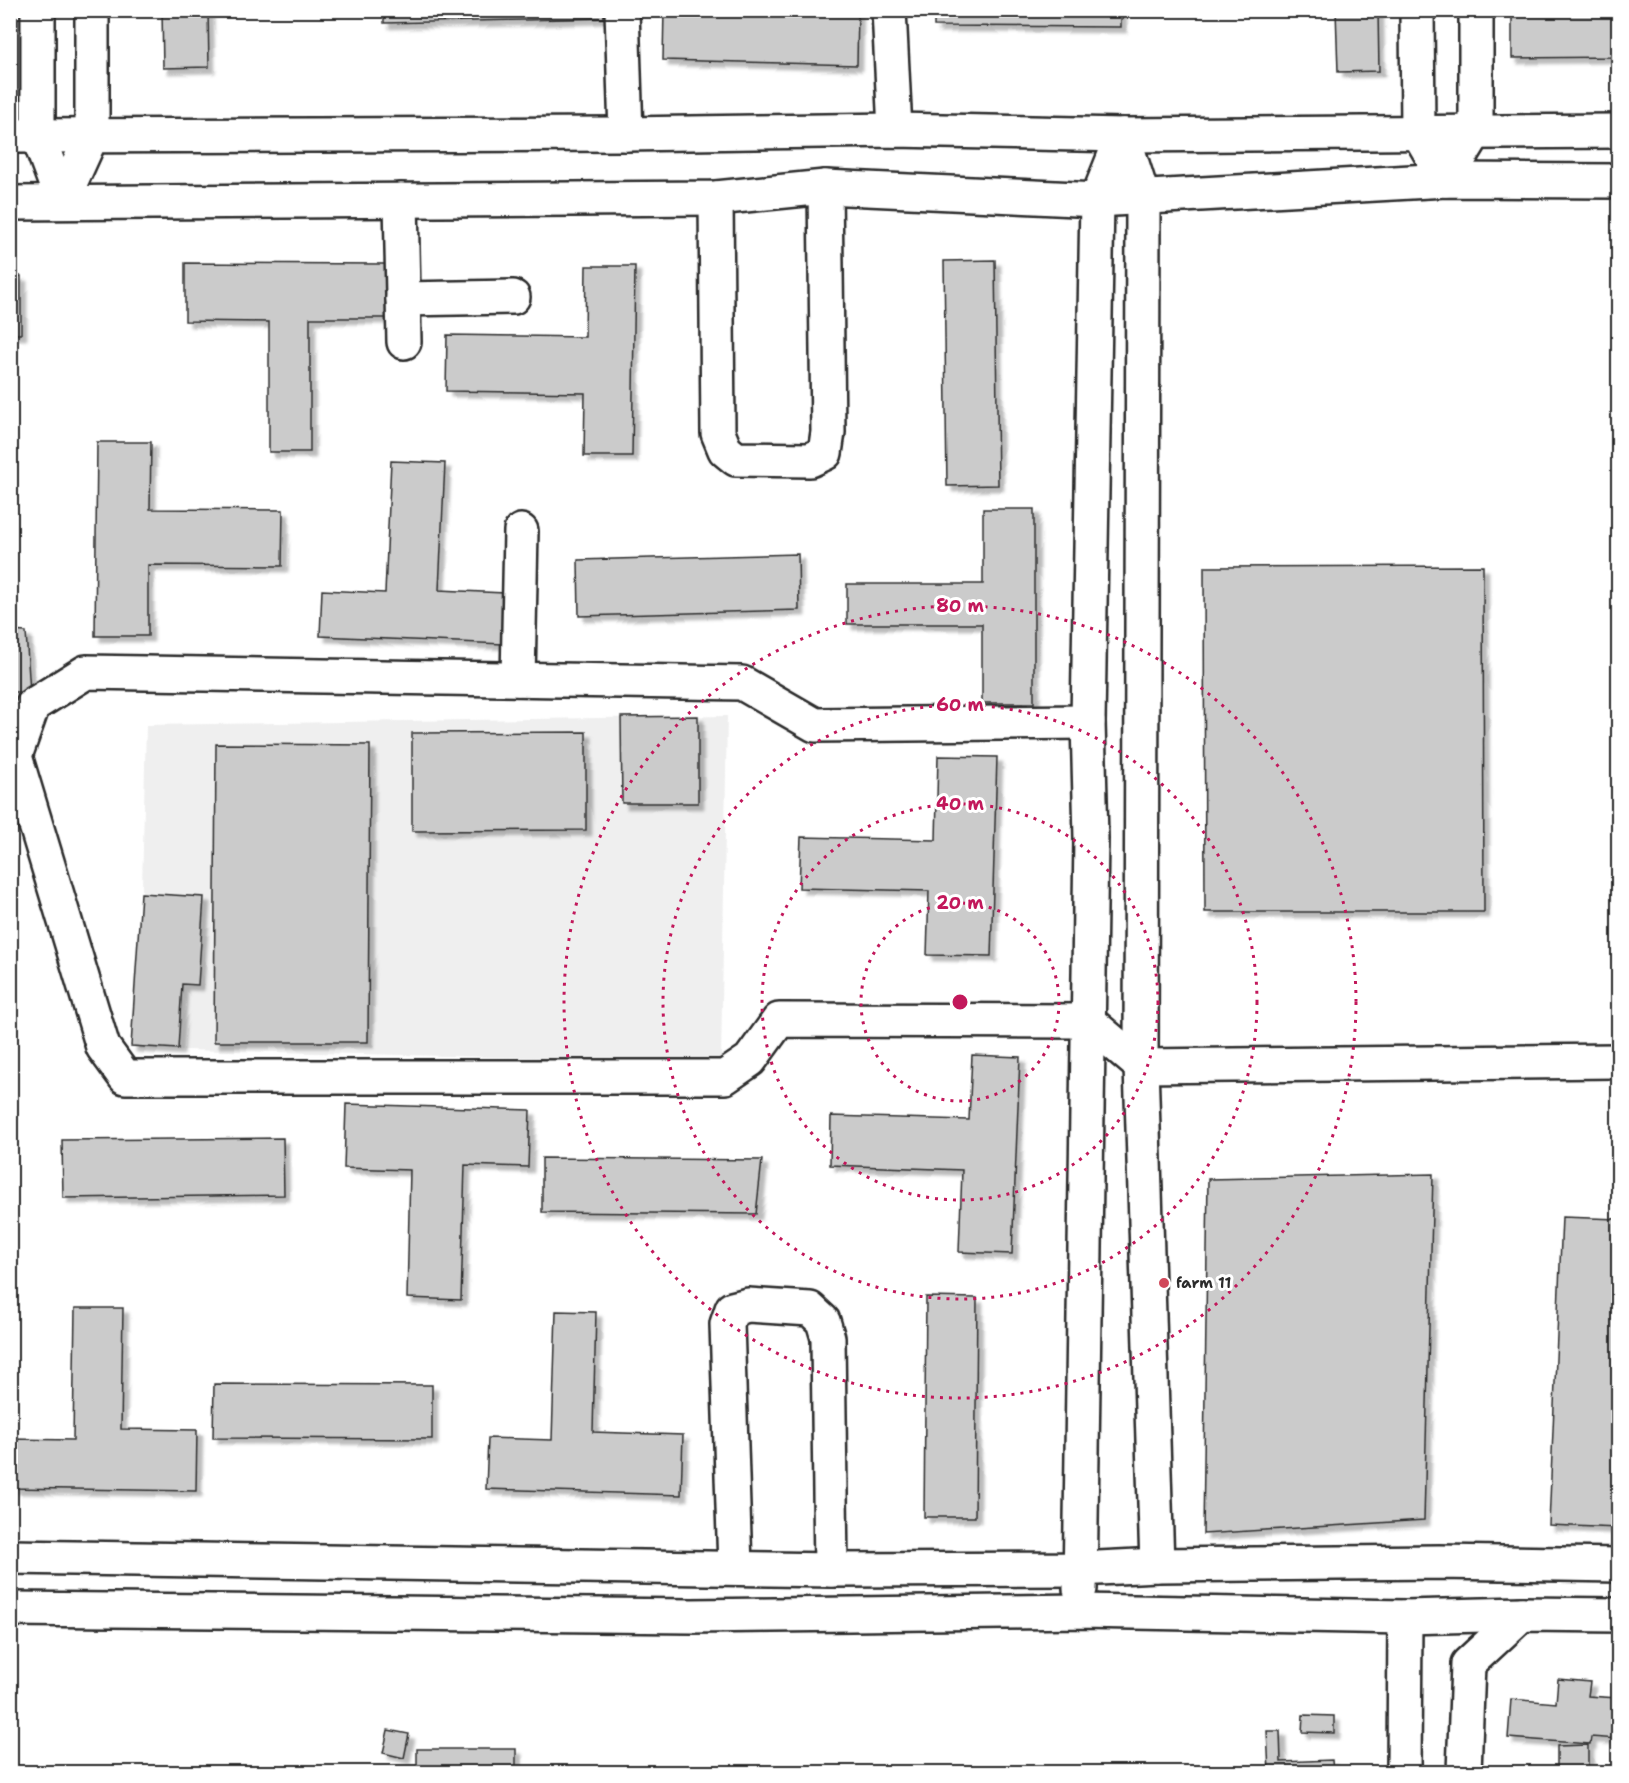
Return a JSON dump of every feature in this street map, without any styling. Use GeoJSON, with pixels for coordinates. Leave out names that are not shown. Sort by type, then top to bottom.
{"type":"FeatureCollection","features":[{"type":"Feature","properties":{"kind":"street"},"geometry":{"type":"LineString","coordinates":[[38,10],[24,136],[62,201]]}},
{"type":"Feature","properties":{"kind":"street"},"geometry":{"type":"LineString","coordinates":[[62,201],[92,135],[92,10]]}},
{"type":"Feature","properties":{"kind":"street"},"geometry":{"type":"LineString","coordinates":[[622,10],[626,134]]}},
{"type":"Feature","properties":{"kind":"street"},"geometry":{"type":"LineString","coordinates":[[889,10],[895,130]]}},
{"type":"Feature","properties":{"kind":"street"},"geometry":{"type":"LineString","coordinates":[[1417,10],[1418,132],[1446,180]]}},
{"type":"Feature","properties":{"kind":"street"},"geometry":{"type":"LineString","coordinates":[[1446,180],[1476,131],[1476,10]]}},
{"type":"Feature","properties":{"kind":"street"},"geometry":{"type":"LineString","coordinates":[[24,136],[626,134],[895,130],[1123,135],[1618,131]]}},
{"type":"Feature","properties":{"kind":"street"},"geometry":{"type":"LineString","coordinates":[[1123,135],[1143,198],[1141,1065],[1157,1565]]}},
{"type":"Feature","properties":{"kind":"street"},"geometry":{"type":"LineString","coordinates":[[1082,1611],[1080,1569],[1091,838],[1088,722],[1097,200],[1123,135]]}},
{"type":"Feature","properties":{"kind":"street"},"geometry":{"type":"LineString","coordinates":[[10,203],[716,198],[825,187],[1097,200],[1446,180],[1618,181]]}},
{"type":"Feature","properties":{"kind":"street"},"geometry":{"type":"LineString","coordinates":[[716,198],[718,432],[725,450],[736,459],[810,460],[825,453],[828,432],[825,187]]}},
{"type":"Feature","properties":{"kind":"street"},"geometry":{"type":"LineString","coordinates":[[401,200],[404,342]]}},
{"type":"Feature","properties":{"kind":"street"},"geometry":{"type":"LineString","coordinates":[[403,299],[513,297]]}},
{"type":"Feature","properties":{"kind":"street"},"geometry":{"type":"LineString","coordinates":[[518,680],[521,531]]}},
{"type":"Feature","properties":{"kind":"street"},"geometry":{"type":"LineString","coordinates":[[1088,722],[815,725],[742,683],[86,672],[33,705],[13,756],[103,1047],[125,1077],[725,1077],[750,1060],[779,1020],[1088,1021],[1141,1065],[1618,1061]]}},
{"type":"Feature","properties":{"kind":"street"},"geometry":{"type":"LineString","coordinates":[[735,1568],[727,1324],[732,1309],[748,1305],[810,1309],[823,1321],[828,1338],[831,1570]]}},
{"type":"Feature","properties":{"kind":"street"},"geometry":{"type":"LineString","coordinates":[[10,1557],[831,1570],[1080,1569],[1157,1565],[1438,1562],[1618,1565]]}},
{"type":"Feature","properties":{"kind":"street"},"geometry":{"type":"LineString","coordinates":[[10,1609],[692,1617],[1082,1611],[1405,1617],[1522,1614],[1618,1615]]}},
{"type":"Feature","properties":{"kind":"street"},"geometry":{"type":"LineString","coordinates":[[1464,1773],[1468,1664],[1522,1614]]}},
{"type":"Feature","properties":{"kind":"street"},"geometry":{"type":"LineString","coordinates":[[1404,1773],[1405,1617]]}},
{"type":"Feature","properties":{"kind":"shaded area"},"geometry":{"type":"Polygon","coordinates":[[[727,716],[721,1062],[138,1049],[146,725],[727,716]]]}},
{"type":"Feature","properties":{"kind":"building"},"geometry":{"type":"Polygon","coordinates":[[[162,10],[208,10],[209,67],[163,68],[162,10]]]}},
{"type":"Feature","properties":{"kind":"building"},"geometry":{"type":"Polygon","coordinates":[[[384,10],[609,10],[609,18],[384,23],[384,10]]]}},
{"type":"Feature","properties":{"kind":"building"},"geometry":{"type":"Polygon","coordinates":[[[664,10],[858,10],[857,65],[663,60],[664,10]]]}},
{"type":"Feature","properties":{"kind":"building"},"geometry":{"type":"Polygon","coordinates":[[[934,10],[1121,10],[1121,27],[934,26],[934,10]]]}},
{"type":"Feature","properties":{"kind":"building"},"geometry":{"type":"Polygon","coordinates":[[[1336,10],[1378,10],[1379,71],[1338,72],[1336,10]]]}},
{"type":"Feature","properties":{"kind":"building"},"geometry":{"type":"Polygon","coordinates":[[[1512,10],[1618,10],[1618,57],[1512,58],[1512,10]]]}},
{"type":"Feature","properties":{"kind":"building"},"geometry":{"type":"Polygon","coordinates":[[[995,260],[998,485],[947,486],[944,261],[995,260]]]}},
{"type":"Feature","properties":{"kind":"building"},"geometry":{"type":"Polygon","coordinates":[[[185,263],[386,264],[386,318],[310,318],[310,452],[269,452],[269,322],[185,321],[185,263]]]}},
{"type":"Feature","properties":{"kind":"building"},"geometry":{"type":"Polygon","coordinates":[[[586,266],[635,266],[632,456],[584,456],[585,393],[446,391],[447,335],[585,337],[586,266]]]}},
{"type":"Feature","properties":{"kind":"building"},"geometry":{"type":"Polygon","coordinates":[[[10,276],[21,276],[21,334],[10,334],[10,276]]]}},
{"type":"Feature","properties":{"kind":"building"},"geometry":{"type":"Polygon","coordinates":[[[97,442],[151,442],[150,509],[283,510],[282,566],[148,565],[148,636],[95,636],[97,442]]]}},
{"type":"Feature","properties":{"kind":"building"},"geometry":{"type":"Polygon","coordinates":[[[391,461],[445,463],[439,590],[505,593],[503,644],[320,636],[322,590],[385,593],[391,461]]]}},
{"type":"Feature","properties":{"kind":"building"},"geometry":{"type":"Polygon","coordinates":[[[983,509],[1034,509],[1034,703],[982,703],[982,624],[847,624],[847,584],[983,584],[983,509]]]}},
{"type":"Feature","properties":{"kind":"building"},"geometry":{"type":"Polygon","coordinates":[[[798,554],[799,610],[579,616],[578,560],[798,554]]]}},
{"type":"Feature","properties":{"kind":"building"},"geometry":{"type":"Polygon","coordinates":[[[1483,566],[1484,912],[1205,912],[1204,567],[1483,566]]]}},
{"type":"Feature","properties":{"kind":"building"},"geometry":{"type":"Polygon","coordinates":[[[10,631],[26,632],[30,692],[10,692],[10,631]]]}},
{"type":"Feature","properties":{"kind":"building"},"geometry":{"type":"Polygon","coordinates":[[[698,716],[698,803],[622,803],[621,717],[698,716]]]}},
{"type":"Feature","properties":{"kind":"building"},"geometry":{"type":"Polygon","coordinates":[[[586,732],[586,830],[412,831],[412,733],[586,732]]]}},
{"type":"Feature","properties":{"kind":"building"},"geometry":{"type":"Polygon","coordinates":[[[216,744],[370,745],[368,1042],[214,1042],[216,744]]]}},
{"type":"Feature","properties":{"kind":"building"},"geometry":{"type":"Polygon","coordinates":[[[938,756],[997,757],[991,956],[927,955],[929,891],[799,888],[801,837],[936,840],[938,756]]]}},
{"type":"Feature","properties":{"kind":"building"},"geometry":{"type":"Polygon","coordinates":[[[141,893],[204,897],[198,985],[182,984],[178,1049],[131,1046],[141,893]]]}},
{"type":"Feature","properties":{"kind":"building"},"geometry":{"type":"Polygon","coordinates":[[[972,1055],[1020,1057],[1012,1254],[959,1252],[962,1170],[830,1165],[831,1116],[969,1120],[972,1055]]]}},
{"type":"Feature","properties":{"kind":"building"},"geometry":{"type":"Polygon","coordinates":[[[346,1104],[530,1110],[528,1167],[465,1165],[461,1300],[407,1298],[410,1170],[344,1168],[346,1104]]]}},
{"type":"Feature","properties":{"kind":"building"},"geometry":{"type":"Polygon","coordinates":[[[283,1138],[284,1195],[63,1198],[62,1140],[283,1138]]]}},
{"type":"Feature","properties":{"kind":"building"},"geometry":{"type":"Polygon","coordinates":[[[542,1158],[762,1160],[756,1214],[542,1212],[542,1158]]]}},
{"type":"Feature","properties":{"kind":"building"},"geometry":{"type":"Polygon","coordinates":[[[1433,1174],[1424,1520],[1203,1534],[1208,1179],[1433,1174]]]}},
{"type":"Feature","properties":{"kind":"building"},"geometry":{"type":"Polygon","coordinates":[[[1562,1217],[1618,1219],[1618,1528],[1549,1525],[1562,1217]]]}},
{"type":"Feature","properties":{"kind":"building"},"geometry":{"type":"Polygon","coordinates":[[[926,1297],[977,1298],[975,1517],[924,1517],[926,1297]]]}},
{"type":"Feature","properties":{"kind":"building"},"geometry":{"type":"Polygon","coordinates":[[[75,1308],[123,1308],[121,1429],[197,1430],[196,1491],[10,1488],[10,1439],[73,1440],[75,1308]]]}},
{"type":"Feature","properties":{"kind":"building"},"geometry":{"type":"Polygon","coordinates":[[[556,1311],[596,1312],[593,1432],[683,1435],[681,1495],[486,1489],[488,1438],[552,1440],[556,1311]]]}},
{"type":"Feature","properties":{"kind":"building"},"geometry":{"type":"Polygon","coordinates":[[[214,1384],[432,1385],[432,1439],[213,1438],[214,1384]]]}},
{"type":"Feature","properties":{"kind":"building"},"geometry":{"type":"Polygon","coordinates":[[[1558,1679],[1590,1682],[1588,1696],[1618,1698],[1618,1739],[1591,1737],[1590,1744],[1508,1738],[1511,1699],[1556,1703],[1558,1679]]]}},
{"type":"Feature","properties":{"kind":"building"},"geometry":{"type":"Polygon","coordinates":[[[1303,1715],[1334,1716],[1334,1733],[1302,1732],[1303,1715]]]}},
{"type":"Feature","properties":{"kind":"building"},"geometry":{"type":"Polygon","coordinates":[[[388,1730],[409,1734],[404,1758],[383,1753],[388,1730]]]}},
{"type":"Feature","properties":{"kind":"building"},"geometry":{"type":"Polygon","coordinates":[[[1267,1731],[1280,1731],[1281,1762],[1332,1760],[1333,1772],[1269,1772],[1267,1731]]]}},
{"type":"Feature","properties":{"kind":"building"},"geometry":{"type":"Polygon","coordinates":[[[1588,1745],[1588,1772],[1557,1772],[1557,1746],[1588,1745]]]}},
{"type":"Feature","properties":{"kind":"building"},"geometry":{"type":"Polygon","coordinates":[[[417,1749],[516,1749],[516,1772],[417,1772],[417,1749]]]}},
{"type":"Feature","properties":{"kind":"place","name":"farm 11"},"geometry":{"type":"Point","coordinates":[1164,1283]}}]}
